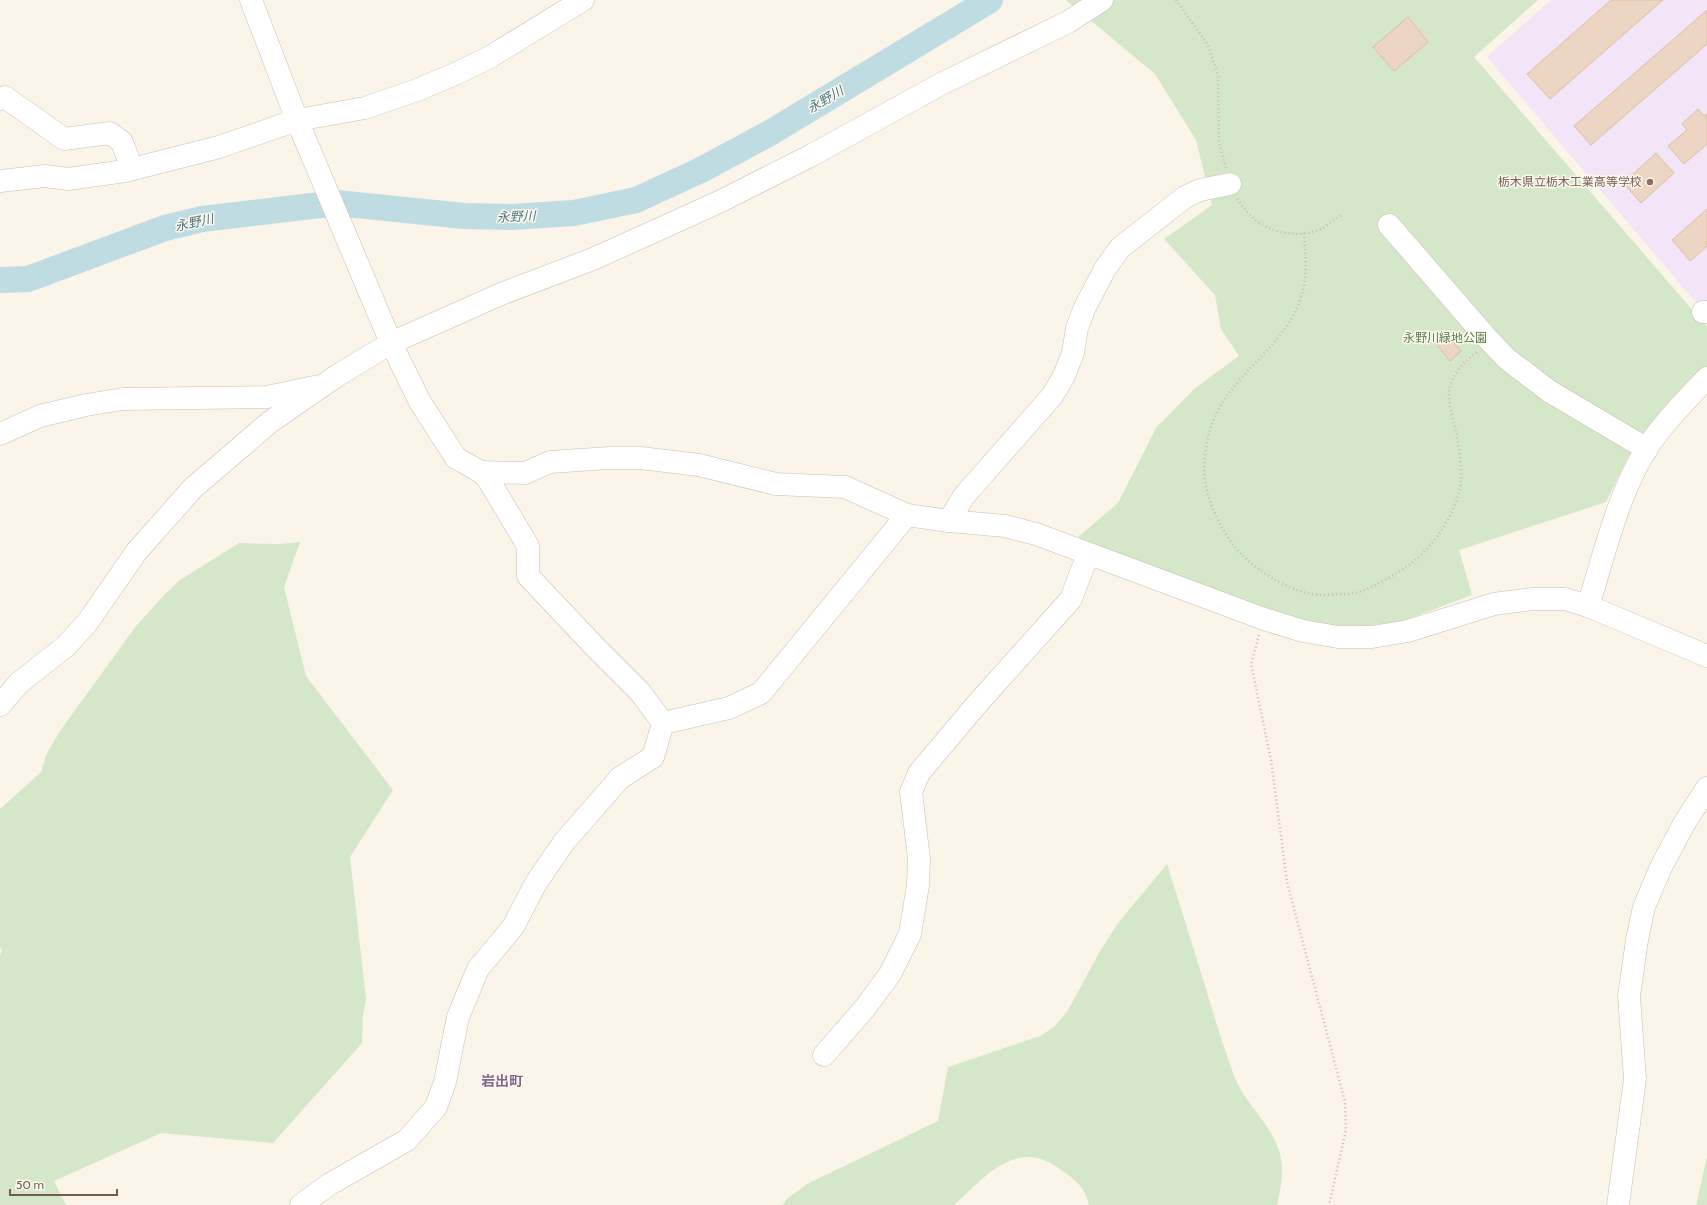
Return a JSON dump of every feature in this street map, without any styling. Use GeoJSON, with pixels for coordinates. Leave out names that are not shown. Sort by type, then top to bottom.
{"type":"FeatureCollection","features":[{"type":"Feature","properties":{"kind":"street"},"geometry":{"type":"LineString","coordinates":[[251,0],[296,120],[391,343],[420,402],[456,458],[481,472],[488,479],[528,546],[528,576],[597,650],[640,692],[663,723]]}},
{"type":"Feature","properties":{"kind":"street"},"geometry":{"type":"LineString","coordinates":[[0,181],[45,176],[68,179],[132,169],[219,147],[296,120],[365,108],[456,74],[513,44],[583,0]]}},
{"type":"Feature","properties":{"kind":"street"},"geometry":{"type":"LineString","coordinates":[[0,705],[19,683],[66,646],[87,622],[137,551],[193,488],[270,422],[326,384],[391,343],[501,294],[593,259],[719,202],[812,154],[941,84],[1068,22],[1102,0]]}},
{"type":"Feature","properties":{"kind":"street"},"geometry":{"type":"LineString","coordinates":[[0,99],[4,97],[64,139],[110,133],[122,142],[132,169]]}},
{"type":"Feature","properties":{"kind":"street"},"geometry":{"type":"LineString","coordinates":[[949,522],[964,496],[1052,396],[1064,376],[1073,353],[1077,328],[1085,308],[1105,269],[1120,248],[1184,197],[1200,190],[1230,184]]}},
{"type":"Feature","properties":{"kind":"street"},"geometry":{"type":"LineString","coordinates":[[1389,225],[1490,342],[1507,359],[1549,391],[1647,449]]}},
{"type":"Feature","properties":{"kind":"street"},"geometry":{"type":"LineString","coordinates":[[1588,606],[1621,502],[1647,449],[1682,404],[1707,378]]}},
{"type":"Feature","properties":{"kind":"street"},"geometry":{"type":"LineString","coordinates":[[0,434],[40,416],[86,405],[123,399],[267,397],[326,384]]}},
{"type":"Feature","properties":{"kind":"street"},"geometry":{"type":"LineString","coordinates":[[481,472],[525,473],[550,462],[609,458],[641,458],[699,465],[776,484],[845,487],[907,515],[949,522],[1005,526],[1036,534],[1264,619],[1303,631],[1338,637],[1372,637],[1408,631],[1494,604],[1533,599],[1565,599],[1588,606],[1707,656]]}},
{"type":"Feature","properties":{"kind":"street"},"geometry":{"type":"LineString","coordinates":[[663,723],[729,708],[761,693],[907,515]]}},
{"type":"Feature","properties":{"kind":"street"},"geometry":{"type":"LineString","coordinates":[[824,1055],[866,1008],[890,974],[910,934],[918,885],[919,860],[911,792],[919,773],[977,704],[1070,599],[1088,554]]}},
{"type":"Feature","properties":{"kind":"street"},"geometry":{"type":"LineString","coordinates":[[301,1205],[330,1184],[407,1140],[436,1107],[445,1082],[458,1017],[478,969],[513,927],[536,883],[564,842],[620,778],[653,757],[663,723]]}},
{"type":"Feature","properties":{"kind":"street"},"geometry":{"type":"LineString","coordinates":[[1618,1205],[1635,1079],[1629,996],[1637,940],[1644,907],[1661,867],[1685,822],[1707,788]]}},
{"type":"Feature","properties":{"kind":"path"},"geometry":{"type":"LineString","coordinates":[[1176,0],[1208,45],[1218,75],[1219,142],[1230,184],[1236,197],[1254,219],[1269,227],[1291,235],[1323,228],[1341,215]]}},
{"type":"Feature","properties":{"kind":"path"},"geometry":{"type":"LineString","coordinates":[[1304,233],[1307,274],[1294,314],[1283,332],[1224,400],[1212,425],[1206,450],[1205,480],[1222,527],[1234,547],[1252,564],[1271,577],[1297,590],[1319,595],[1350,594],[1378,584],[1405,568],[1429,548],[1452,514],[1461,480],[1458,446],[1448,401],[1450,385],[1456,372],[1468,359],[1490,342]]}},
{"type":"Feature","properties":{"kind":"path"},"geometry":{"type":"LineString","coordinates":[[1264,619],[1251,664],[1271,760],[1287,882],[1345,1102],[1346,1130],[1329,1205]]}},
{"type":"Feature","properties":{"kind":"shaded area","name":"栃木県立栃木工業高等学校"},"geometry":{"type":"Polygon","coordinates":[[[1551,0],[1707,0],[1707,306],[1699,306],[1487,57],[1551,0]]]}},
{"type":"Feature","properties":{"kind":"green space","name":"永野川緑地公園"},"geometry":{"type":"Polygon","coordinates":[[[1066,0],[1538,0],[1474,57],[1707,327],[1707,370],[1657,421],[1628,457],[1606,502],[1459,550],[1472,595],[1400,622],[1366,626],[1321,625],[1279,613],[1077,538],[1118,503],[1156,428],[1194,389],[1239,356],[1221,329],[1215,295],[1164,239],[1212,205],[1196,140],[1155,74],[1066,0]]]}},
{"type":"Feature","properties":{"kind":"green space"},"geometry":{"type":"Polygon","coordinates":[[[300,542],[284,587],[306,676],[393,790],[350,857],[366,999],[363,1015],[362,1043],[273,1143],[161,1133],[54,1181],[66,1205],[0,1205],[0,956],[2,950],[0,946],[0,809],[41,772],[46,755],[60,731],[136,626],[180,580],[239,543],[279,544],[300,542]]]}},
{"type":"Feature","properties":{"kind":"green space"},"geometry":{"type":"Polygon","coordinates":[[[1167,864],[1235,1078],[1245,1097],[1270,1132],[1279,1151],[1282,1171],[1277,1205],[1089,1205],[1083,1190],[1073,1179],[1047,1162],[1032,1157],[1018,1158],[1004,1163],[979,1182],[954,1205],[782,1205],[789,1197],[809,1183],[938,1121],[948,1067],[1040,1036],[1054,1027],[1067,1012],[1099,953],[1118,923],[1167,864]]]}},
{"type":"Feature","properties":{"kind":"green space"},"geometry":{"type":"Polygon","coordinates":[[[1707,1157],[1707,1205],[1696,1205],[1707,1157]]]}},
{"type":"Feature","properties":{"kind":"building"},"geometry":{"type":"Polygon","coordinates":[[[1611,0],[1663,0],[1550,99],[1527,74],[1611,0]]]}},
{"type":"Feature","properties":{"kind":"building"},"geometry":{"type":"Polygon","coordinates":[[[1707,10],[1707,44],[1591,145],[1574,126],[1707,10]]]}},
{"type":"Feature","properties":{"kind":"building"},"geometry":{"type":"Polygon","coordinates":[[[1408,17],[1428,42],[1394,71],[1373,47],[1408,17]]]}},
{"type":"Feature","properties":{"kind":"building"},"geometry":{"type":"Polygon","coordinates":[[[1698,109],[1704,116],[1707,114],[1707,144],[1684,164],[1668,146],[1687,130],[1682,124],[1698,109]]]}},
{"type":"Feature","properties":{"kind":"building"},"geometry":{"type":"Polygon","coordinates":[[[1656,153],[1674,173],[1641,203],[1623,183],[1656,153]]]}},
{"type":"Feature","properties":{"kind":"building"},"geometry":{"type":"Polygon","coordinates":[[[1707,209],[1707,246],[1690,261],[1672,240],[1707,209]]]}},
{"type":"Feature","properties":{"kind":"building"},"geometry":{"type":"Polygon","coordinates":[[[1444,331],[1461,351],[1450,361],[1433,340],[1444,331]]]}},
{"type":"Feature","properties":{"kind":"waterway","name":"永野川"},"geometry":{"type":"LineString","coordinates":[[0,280],[28,279],[165,228],[202,219],[337,203],[464,216],[512,217],[574,213],[636,200],[701,170],[768,134],[990,0]]}},
{"type":"Feature","properties":{"kind":"place","name":"栃木県立栃木工業高等学校"},"geometry":{"type":"Point","coordinates":[1650,182]}},
{"type":"Feature","properties":{"kind":"district","name":"岩出町"},"geometry":{"type":"Point","coordinates":[502,1081]}}]}
